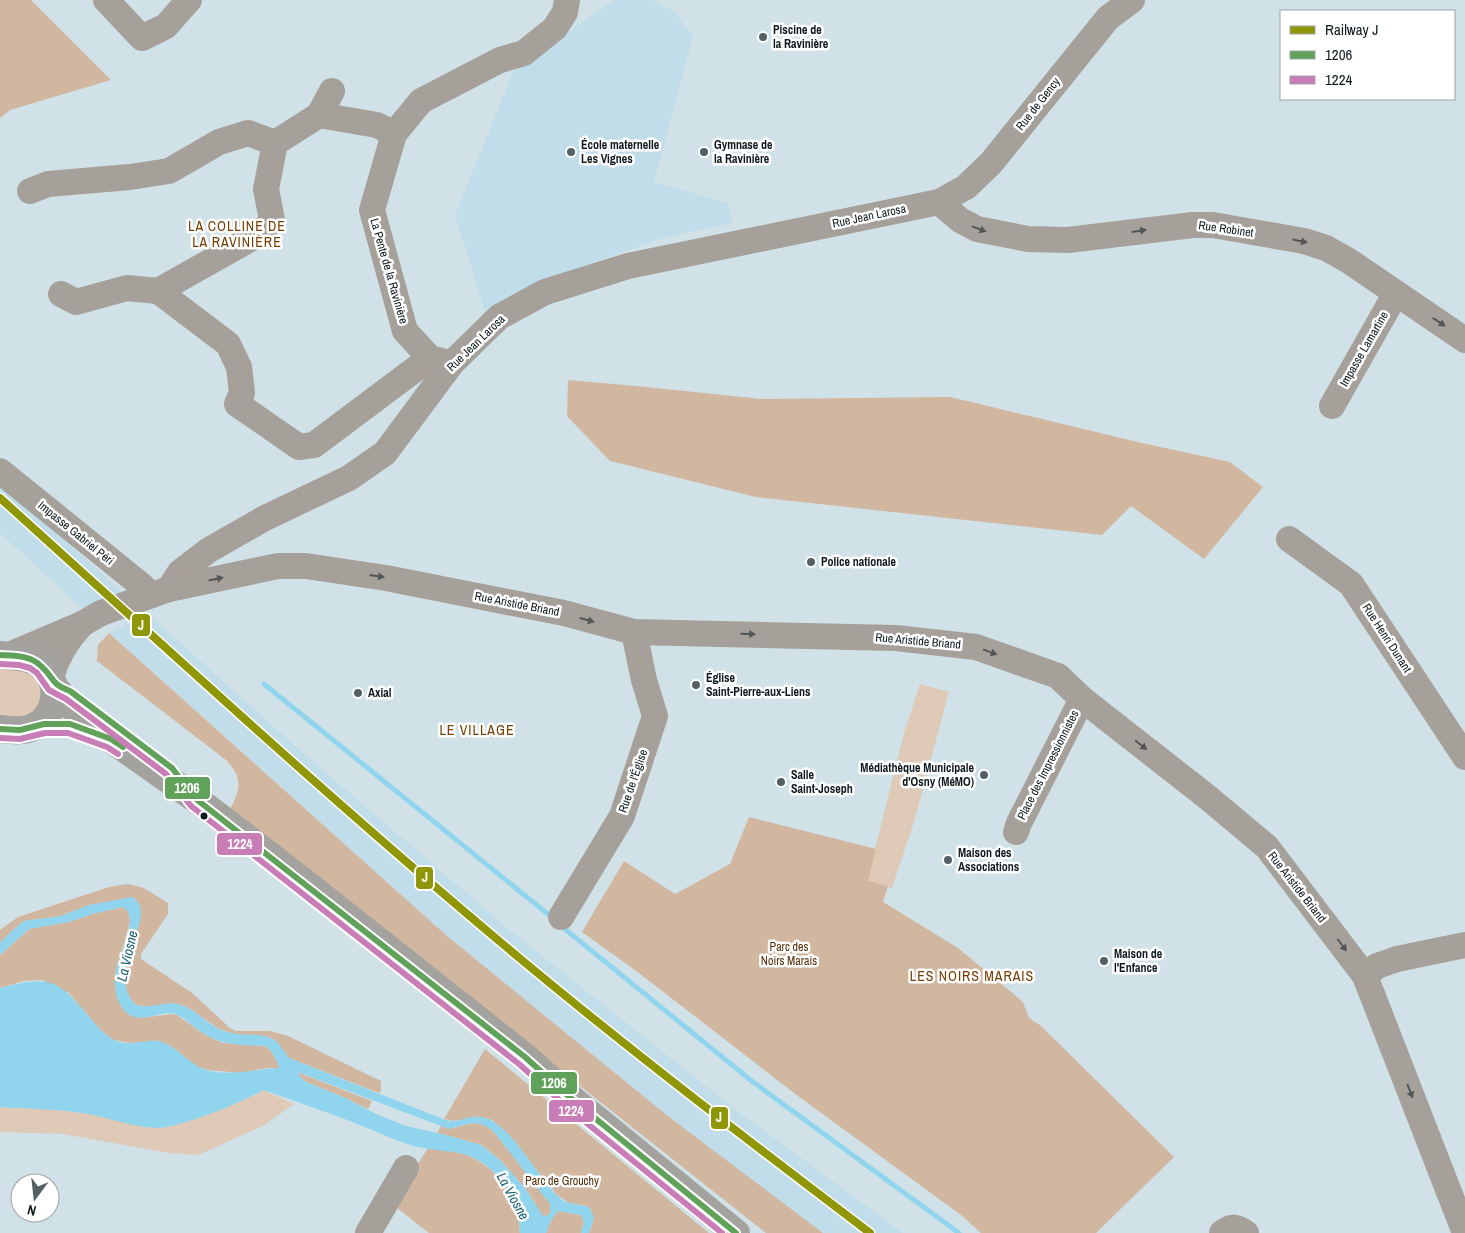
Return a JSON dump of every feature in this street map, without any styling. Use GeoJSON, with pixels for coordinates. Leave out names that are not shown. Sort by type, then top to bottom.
{"type":"FeatureCollection","features":[{"type":"Feature","properties":{"kind":"main road"},"geometry":{"type":"LineString","coordinates":[[3,656],[23,657],[33,660],[45,669],[72,708],[111,739],[196,799],[300,879],[525,1057],[589,1113],[736,1233]]}},
{"type":"Feature","properties":{"kind":"main road"},"geometry":{"type":"LineString","coordinates":[[30,728],[40,723],[50,712],[54,702],[53,682]]}},
{"type":"Feature","properties":{"kind":"main road"},"geometry":{"type":"LineString","coordinates":[[0,729],[20,730],[44,724],[70,724],[111,739]]}},
{"type":"Feature","properties":{"kind":"street"},"geometry":{"type":"LineString","coordinates":[[106,0],[142,38],[166,26],[189,0]]}},
{"type":"Feature","properties":{"kind":"street","name":"La Pente de la Ravinière"},"geometry":{"type":"LineString","coordinates":[[441,361],[405,330],[372,210],[394,134],[421,101],[500,60],[524,52],[555,28],[565,12],[567,0]]}},
{"type":"Feature","properties":{"kind":"street","name":"Rue de Gency"},"geometry":{"type":"LineString","coordinates":[[939,202],[966,186],[991,163],[1108,18],[1132,0]]}},
{"type":"Feature","properties":{"kind":"street"},"geometry":{"type":"LineString","coordinates":[[158,291],[261,233],[272,220],[266,189],[275,143],[319,116],[332,91]]}},
{"type":"Feature","properties":{"kind":"street"},"geometry":{"type":"LineString","coordinates":[[319,116],[377,125],[394,134]]}},
{"type":"Feature","properties":{"kind":"street"},"geometry":{"type":"LineString","coordinates":[[30,191],[48,184],[130,177],[169,171],[219,142],[248,133],[275,143]]}},
{"type":"Feature","properties":{"kind":"street","name":"Rue Robinet"},"geometry":{"type":"LineString","coordinates":[[939,202],[960,220],[977,229],[1028,239],[1068,240],[1193,225],[1213,225],[1304,242],[1335,252],[1465,340]]}},
{"type":"Feature","properties":{"kind":"street","name":"Rue Jean Larosa"},"geometry":{"type":"LineString","coordinates":[[160,592],[180,572],[209,550],[266,518],[349,478],[385,453],[441,361],[499,316],[545,292],[628,266],[939,202]]}},
{"type":"Feature","properties":{"kind":"street"},"geometry":{"type":"LineString","coordinates":[[61,294],[76,302],[127,288],[158,291],[228,344],[239,368],[242,393],[237,404],[298,447],[314,445],[441,361]]}},
{"type":"Feature","properties":{"kind":"street","name":"Impasse Lamartine"},"geometry":{"type":"LineString","coordinates":[[1332,406],[1396,293]]}},
{"type":"Feature","properties":{"kind":"street","name":"Impasse Gabriel Péri"},"geometry":{"type":"LineString","coordinates":[[0,471],[141,585],[160,592]]}},
{"type":"Feature","properties":{"kind":"street","name":"Rue Henri Dunant"},"geometry":{"type":"LineString","coordinates":[[1288,539],[1351,584],[1465,757]]}},
{"type":"Feature","properties":{"kind":"street","name":"Rue Aristide Briand"},"geometry":{"type":"LineString","coordinates":[[3,656],[82,624],[101,614],[160,592],[278,566],[306,566],[386,578],[526,606],[634,632],[896,638],[966,645],[1058,676],[1082,699],[1206,796],[1267,847],[1365,976],[1465,1233]]}},
{"type":"Feature","properties":{"kind":"street","name":"Rue Aristide Briand"},"geometry":{"type":"LineString","coordinates":[[53,682],[54,665],[64,645],[82,624]]}},
{"type":"Feature","properties":{"kind":"street","name":"Rue de l'Église"},"geometry":{"type":"LineString","coordinates":[[561,918],[622,816],[655,716],[644,680],[634,632]]}},
{"type":"Feature","properties":{"kind":"street","name":"Place des Impressionnistes"},"geometry":{"type":"LineString","coordinates":[[1016,832],[1023,814],[1082,699]]}},
{"type":"Feature","properties":{"kind":"street"},"geometry":{"type":"LineString","coordinates":[[1365,976],[1377,966],[1397,959],[1465,945]]}},
{"type":"Feature","properties":{"kind":"street"},"geometry":{"type":"LineString","coordinates":[[368,1233],[406,1168]]}},
{"type":"Feature","properties":{"kind":"street"},"geometry":{"type":"LineString","coordinates":[[1222,1233],[1233,1227],[1239,1228],[1246,1233]]}},
{"type":"Feature","properties":{"kind":"shaded area","name":"École maternelle Les Vignes"},"geometry":{"type":"Polygon","coordinates":[[[614,0],[652,0],[673,11],[693,36],[654,182],[728,203],[732,223],[662,238],[585,266],[485,312],[455,215],[514,70],[614,0]]]}},
{"type":"Feature","properties":{"kind":"shaded area"},"geometry":{"type":"Polygon","coordinates":[[[0,481],[122,592],[82,608],[0,533],[0,481]]]}},
{"type":"Feature","properties":{"kind":"shaded area"},"geometry":{"type":"Polygon","coordinates":[[[148,614],[326,773],[511,931],[732,1107],[903,1233],[823,1233],[669,1117],[447,936],[110,633],[148,614]]]}},
{"type":"Feature","properties":{"kind":"shaded area"},"geometry":{"type":"Polygon","coordinates":[[[0,668],[23,671],[35,679],[40,691],[40,698],[35,710],[30,714],[18,718],[0,716],[0,668]]]}},
{"type":"Feature","properties":{"kind":"shaded area"},"geometry":{"type":"Polygon","coordinates":[[[920,684],[949,692],[914,822],[892,888],[867,881],[904,733],[920,684]]]}},
{"type":"Feature","properties":{"kind":"shaded area"},"geometry":{"type":"Polygon","coordinates":[[[263,1090],[294,1104],[263,1126],[198,1155],[169,1153],[63,1134],[0,1132],[0,1107],[50,1109],[89,1114],[140,1126],[256,1095],[263,1090]]]}},
{"type":"Feature","properties":{"kind":"green space"},"geometry":{"type":"Polygon","coordinates":[[[0,0],[31,0],[111,80],[10,110],[0,118],[0,0]]]}},
{"type":"Feature","properties":{"kind":"green space"},"geometry":{"type":"Polygon","coordinates":[[[568,380],[762,399],[950,397],[1230,462],[1263,487],[1204,559],[1131,506],[1102,535],[756,497],[610,461],[567,416],[568,380]]]}},
{"type":"Feature","properties":{"kind":"green space"},"geometry":{"type":"Polygon","coordinates":[[[109,633],[447,936],[669,1117],[823,1233],[766,1233],[230,809],[238,789],[238,778],[232,766],[97,661],[98,645],[109,633]]]}},
{"type":"Feature","properties":{"kind":"green space","name":"Parc des Noirs Marais"},"geometry":{"type":"Polygon","coordinates":[[[749,817],[876,849],[868,881],[888,886],[883,902],[958,948],[1023,1002],[1029,1018],[1041,1026],[1174,1157],[1096,1233],[981,1233],[961,1215],[798,1096],[635,970],[582,932],[624,861],[675,894],[730,864],[749,817]]]}},
{"type":"Feature","properties":{"kind":"green space"},"geometry":{"type":"Polygon","coordinates":[[[128,884],[144,888],[168,903],[168,914],[141,954],[141,959],[192,993],[230,1028],[236,1031],[270,1031],[288,1036],[381,1081],[381,1091],[379,1093],[289,1058],[278,1043],[265,1036],[237,1035],[219,1029],[187,1007],[172,1003],[149,1007],[136,1005],[128,993],[125,969],[139,917],[139,904],[72,911],[61,916],[24,921],[0,943],[0,930],[18,917],[109,887],[128,884]]]}},
{"type":"Feature","properties":{"kind":"green space"},"geometry":{"type":"Polygon","coordinates":[[[123,907],[129,912],[130,922],[115,976],[118,999],[142,1018],[171,1014],[177,1015],[204,1034],[223,1043],[265,1046],[272,1053],[280,1068],[267,1068],[241,1073],[208,1070],[198,1067],[171,1047],[158,1041],[130,1043],[114,1040],[101,1031],[69,993],[42,980],[24,981],[0,988],[0,955],[29,929],[69,922],[92,914],[123,907]]]}},
{"type":"Feature","properties":{"kind":"green space","name":"Parc de Grouchy"},"geometry":{"type":"Polygon","coordinates":[[[485,1049],[709,1233],[589,1233],[593,1222],[587,1206],[569,1203],[557,1195],[505,1131],[492,1120],[482,1117],[452,1121],[444,1119],[485,1049]]]}},
{"type":"Feature","properties":{"kind":"green space"},"geometry":{"type":"Polygon","coordinates":[[[297,1072],[372,1101],[368,1109],[306,1082],[297,1072]]]}},
{"type":"Feature","properties":{"kind":"green space"},"geometry":{"type":"Polygon","coordinates":[[[473,1123],[484,1124],[494,1132],[551,1204],[549,1215],[543,1216],[525,1188],[501,1161],[488,1150],[481,1145],[437,1133],[441,1126],[449,1129],[473,1123]]]}},
{"type":"Feature","properties":{"kind":"green space"},"geometry":{"type":"Polygon","coordinates":[[[428,1148],[472,1157],[497,1175],[514,1201],[518,1213],[520,1233],[429,1233],[392,1204],[428,1148]]]}},
{"type":"Feature","properties":{"kind":"green space"},"geometry":{"type":"Polygon","coordinates":[[[558,1211],[581,1215],[584,1222],[581,1233],[546,1233],[550,1222],[558,1211]]]}},
{"type":"Feature","properties":{"kind":"water","name":"La Viosne"},"geometry":{"type":"Polygon","coordinates":[[[132,897],[140,905],[141,916],[125,976],[127,991],[136,1005],[178,1004],[190,1009],[221,1030],[271,1038],[279,1044],[289,1058],[448,1121],[478,1116],[493,1122],[514,1141],[561,1199],[568,1203],[590,1208],[594,1218],[589,1233],[581,1233],[584,1222],[581,1215],[558,1211],[550,1222],[546,1233],[520,1233],[517,1211],[509,1191],[488,1166],[471,1156],[406,1144],[339,1117],[263,1090],[212,1113],[169,1127],[159,1128],[77,1112],[0,1107],[0,988],[32,981],[43,981],[61,988],[104,1033],[114,1040],[126,1043],[159,1041],[174,1049],[197,1066],[215,1072],[226,1073],[279,1068],[274,1056],[265,1046],[233,1044],[218,1040],[203,1033],[185,1019],[171,1013],[139,1018],[131,1016],[124,1010],[118,1000],[115,983],[117,966],[130,925],[130,917],[122,907],[69,922],[29,929],[0,955],[0,943],[24,921],[61,916],[89,905],[132,897]],[[298,1072],[306,1082],[406,1126],[481,1145],[501,1161],[525,1188],[543,1216],[550,1213],[550,1204],[494,1132],[482,1125],[472,1123],[449,1129],[298,1072]]]}},
{"type":"Feature","properties":{"kind":"waterway"},"geometry":{"type":"LineString","coordinates":[[264,684],[554,919]]}},
{"type":"Feature","properties":{"kind":"waterway"},"geometry":{"type":"LineString","coordinates":[[560,925],[753,1082],[959,1233]]}},
{"type":"Feature","properties":{"kind":"rail line","name":"J"},"geometry":{"type":"LineString","coordinates":[[0,498],[259,732],[456,905],[652,1065],[870,1233]]}},
{"type":"Feature","properties":{"kind":"transit line","name":"1206"},"geometry":{"type":"LineString","coordinates":[[0,655],[22,657],[37,662],[59,685],[70,691],[172,768],[196,799],[525,1057],[574,1101],[736,1233]]}},
{"type":"Feature","properties":{"kind":"transit line","name":"1224"},"geometry":{"type":"LineString","coordinates":[[0,664],[19,665],[30,668],[37,673],[49,690],[66,699],[166,774],[191,806],[519,1064],[568,1108],[722,1233]]}},
{"type":"Feature","properties":{"kind":"transit line","name":"1206"},"geometry":{"type":"LineString","coordinates":[[0,729],[20,730],[44,724],[70,724],[111,739],[123,747]]}},
{"type":"Feature","properties":{"kind":"transit line","name":"1224"},"geometry":{"type":"LineString","coordinates":[[0,738],[20,739],[45,733],[68,733],[107,747],[118,754]]}},
{"type":"Feature","properties":{"kind":"place","name":"Piscine de la Ravinière"},"geometry":{"type":"Point","coordinates":[763,37]}},
{"type":"Feature","properties":{"kind":"place","name":"École maternelle Les Vignes"},"geometry":{"type":"Point","coordinates":[571,152]}},
{"type":"Feature","properties":{"kind":"place","name":"Gymnase de la Ravinière"},"geometry":{"type":"Point","coordinates":[704,152]}},
{"type":"Feature","properties":{"kind":"place","name":"Police nationale"},"geometry":{"type":"Point","coordinates":[811,562]}},
{"type":"Feature","properties":{"kind":"place","name":"Église Saint-Pierre-aux-Liens"},"geometry":{"type":"Point","coordinates":[696,685]}},
{"type":"Feature","properties":{"kind":"place","name":"Axial"},"geometry":{"type":"Point","coordinates":[358,693]}},
{"type":"Feature","properties":{"kind":"place","name":"Médiathèque Municipale d'Osny (MéMO)"},"geometry":{"type":"Point","coordinates":[984,775]}},
{"type":"Feature","properties":{"kind":"place","name":"Salle Saint-Joseph"},"geometry":{"type":"Point","coordinates":[781,782]}},
{"type":"Feature","properties":{"kind":"place","name":"Maison des Associations"},"geometry":{"type":"Point","coordinates":[948,860]}},
{"type":"Feature","properties":{"kind":"place","name":"Maison de l'Enfance"},"geometry":{"type":"Point","coordinates":[1104,961]}},
{"type":"Feature","properties":{"kind":"district","name":"LA COLLINE DE LA RAVINIÈRE"},"geometry":{"type":"Point","coordinates":[237,234]}},
{"type":"Feature","properties":{"kind":"district","name":"LE VILLAGE"},"geometry":{"type":"Point","coordinates":[477,730]}},
{"type":"Feature","properties":{"kind":"district","name":"LES NOIRS MARAIS"},"geometry":{"type":"Point","coordinates":[972,976]}}]}
